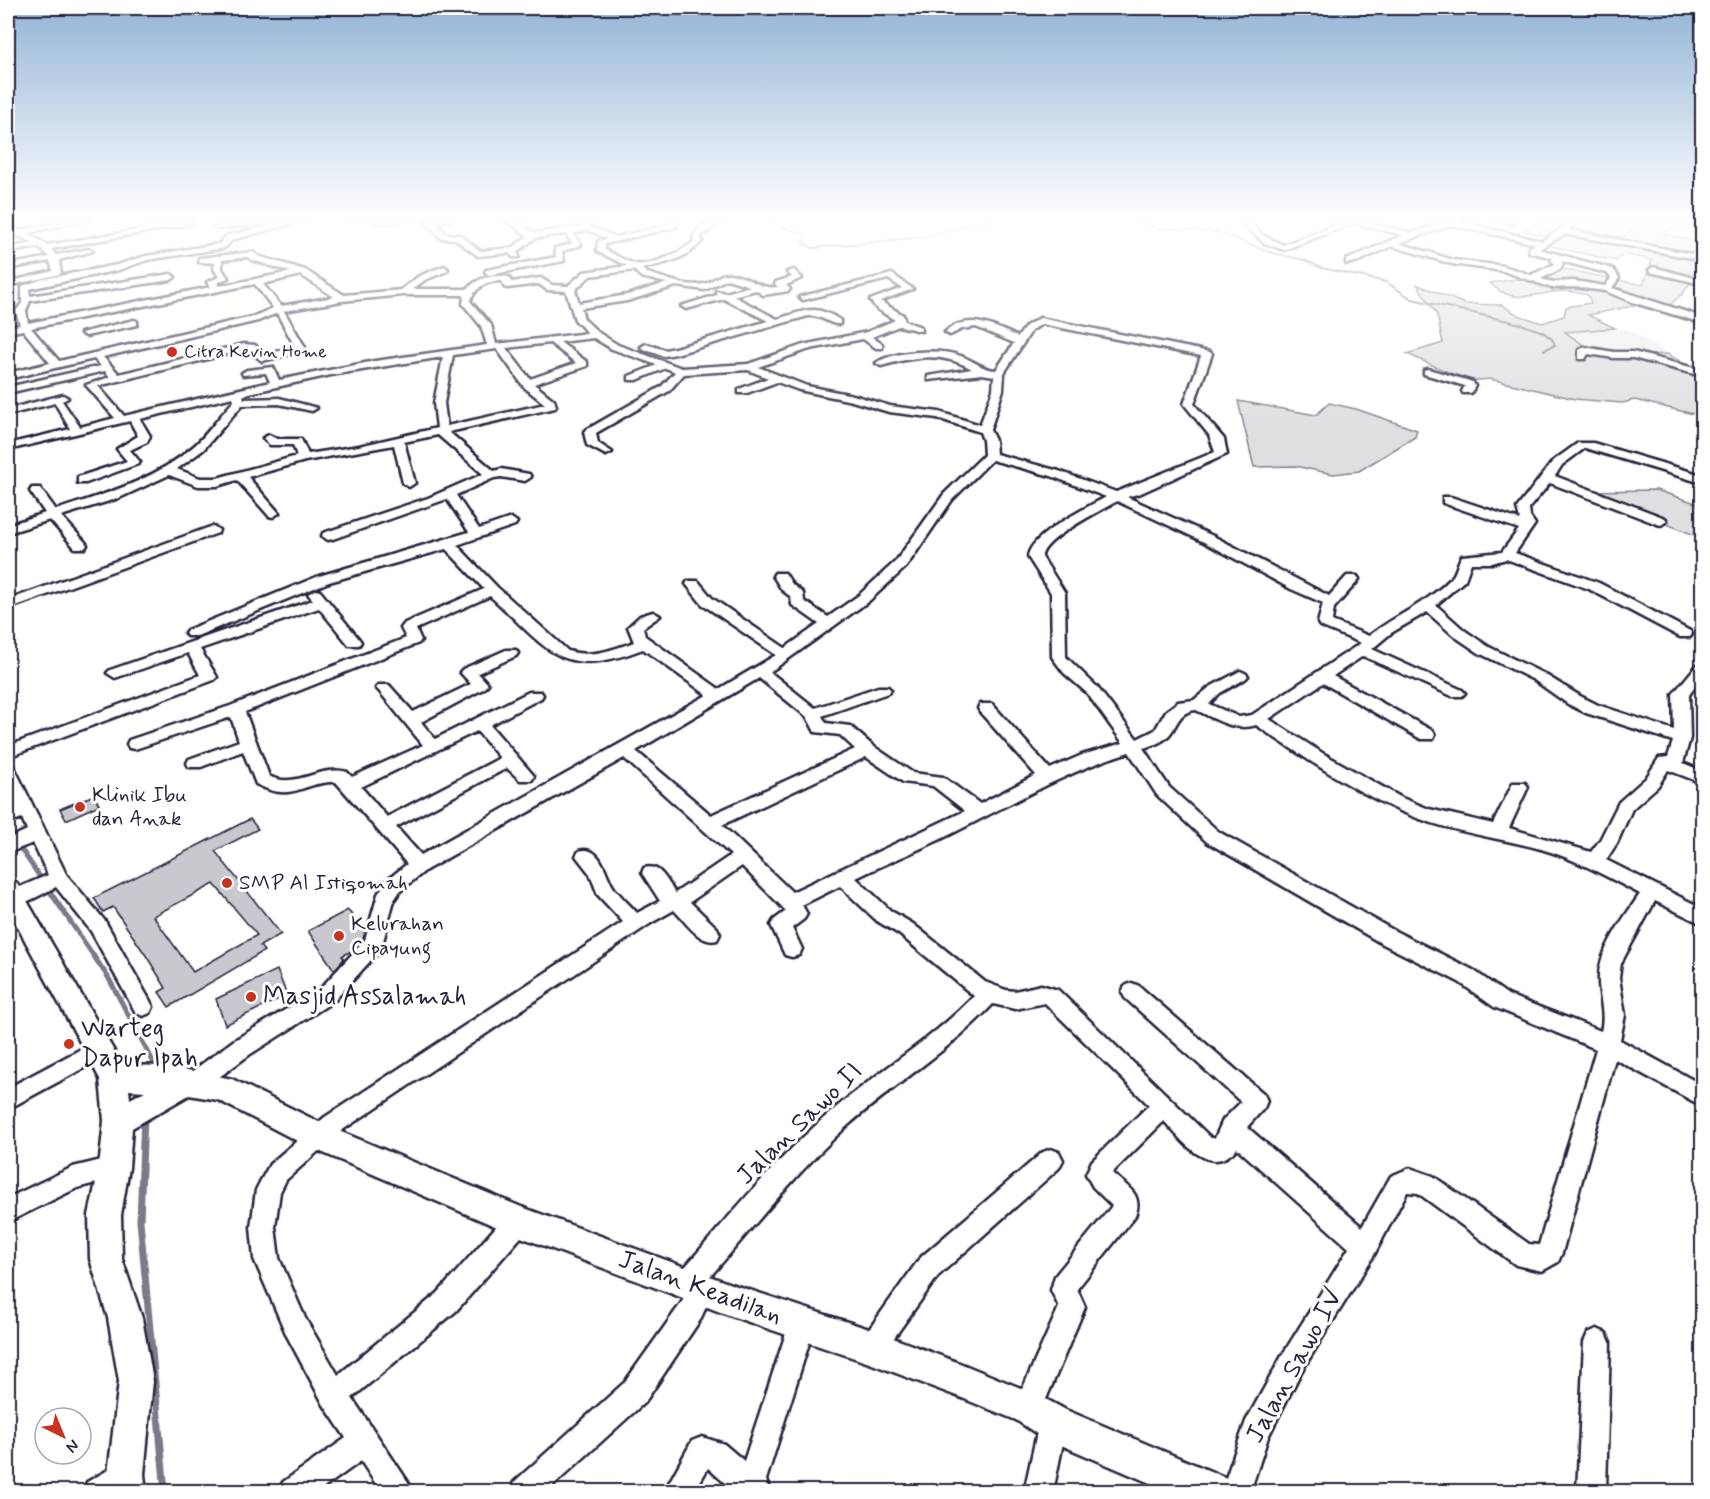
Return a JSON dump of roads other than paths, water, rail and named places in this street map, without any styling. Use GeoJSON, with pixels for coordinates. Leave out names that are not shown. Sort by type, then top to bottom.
{"type":"FeatureCollection","features":[{"type":"Feature","properties":{"kind":"main road"},"geometry":{"type":"LineString","coordinates":[[16,893],[98,1049],[126,1077],[127,1117],[105,1215],[106,1258],[125,1318],[136,1381],[127,1483]]}},
{"type":"Feature","properties":{"kind":"main road","name":"Jalan Keadilan"},"geometry":{"type":"LineString","coordinates":[[126,1077],[222,1088],[317,1136],[518,1221],[695,1286],[872,1347],[1216,1491]]}},
{"type":"Feature","properties":{"kind":"main road"},"geometry":{"type":"LineString","coordinates":[[127,1117],[179,1084]]}},
{"type":"Feature","properties":{"kind":"street"},"geometry":{"type":"LineString","coordinates":[[25,289],[26,303],[21,311],[24,327],[58,366]]}},
{"type":"Feature","properties":{"kind":"street"},"geometry":{"type":"LineString","coordinates":[[8,330],[24,327],[78,303],[93,290],[101,289]]}},
{"type":"Feature","properties":{"kind":"street"},"geometry":{"type":"LineString","coordinates":[[174,289],[176,295]]}},
{"type":"Feature","properties":{"kind":"street"},"geometry":{"type":"LineString","coordinates":[[26,299],[121,307],[218,289]]}},
{"type":"Feature","properties":{"kind":"street"},"geometry":{"type":"LineString","coordinates":[[82,480],[131,465],[134,462],[123,447],[143,440],[144,436],[128,418],[91,386],[244,347],[252,347],[261,357],[301,349],[297,337],[262,289]]}},
{"type":"Feature","properties":{"kind":"street"},"geometry":{"type":"LineString","coordinates":[[328,289],[342,298]]}},
{"type":"Feature","properties":{"kind":"street"},"geometry":{"type":"LineString","coordinates":[[403,292],[407,289]]}},
{"type":"Feature","properties":{"kind":"street"},"geometry":{"type":"LineString","coordinates":[[168,471],[208,484],[552,405],[528,386],[528,383],[488,337],[486,324],[466,303],[473,289]]}},
{"type":"Feature","properties":{"kind":"street"},"geometry":{"type":"LineString","coordinates":[[570,289],[580,320],[596,335],[615,347],[681,371],[749,367],[814,345],[864,335],[898,322],[918,329]]}},
{"type":"Feature","properties":{"kind":"street"},"geometry":{"type":"LineString","coordinates":[[576,306],[597,304],[658,289]]}},
{"type":"Feature","properties":{"kind":"street"},"geometry":{"type":"LineString","coordinates":[[711,289],[776,322]]}},
{"type":"Feature","properties":{"kind":"street"},"geometry":{"type":"LineString","coordinates":[[686,306],[751,289]]}},
{"type":"Feature","properties":{"kind":"street"},"geometry":{"type":"LineString","coordinates":[[631,351],[644,347],[668,353],[807,313],[822,312],[828,308],[786,289],[763,292],[760,289]]}},
{"type":"Feature","properties":{"kind":"street"},"geometry":{"type":"LineString","coordinates":[[803,297],[836,289]]}},
{"type":"Feature","properties":{"kind":"street"},"geometry":{"type":"LineString","coordinates":[[898,322],[900,317],[880,307],[874,301],[909,289]]}},
{"type":"Feature","properties":{"kind":"street"},"geometry":{"type":"LineString","coordinates":[[1607,289],[1702,321]]}},
{"type":"Feature","properties":{"kind":"street"},"geometry":{"type":"LineString","coordinates":[[8,376],[255,320],[278,309],[342,298],[403,292],[470,292]]}},
{"type":"Feature","properties":{"kind":"street"},"geometry":{"type":"LineString","coordinates":[[86,333],[137,326],[121,307]]}},
{"type":"Feature","properties":{"kind":"street"},"geometry":{"type":"LineString","coordinates":[[822,312],[837,322]]}},
{"type":"Feature","properties":{"kind":"street"},"geometry":{"type":"LineString","coordinates":[[984,430],[998,390],[999,373],[1029,328],[1040,321],[1207,354],[1189,404],[1211,428],[1221,454],[1137,490],[1116,496],[1046,538],[1035,552],[1035,557],[1058,593],[1056,640],[1059,657],[1103,703],[1163,791],[1214,837],[1386,936],[1466,976],[1501,1001],[1608,1044],[1702,1096]]}},
{"type":"Feature","properties":{"kind":"street"},"geometry":{"type":"LineString","coordinates":[[950,332],[956,327],[976,324],[1020,342]]}},
{"type":"Feature","properties":{"kind":"street"},"geometry":{"type":"LineString","coordinates":[[8,529],[133,489],[168,471],[204,443],[220,420],[240,398],[276,383],[315,374],[496,346],[596,335]]}},
{"type":"Feature","properties":{"kind":"street"},"geometry":{"type":"LineString","coordinates":[[864,335],[879,346]]}},
{"type":"Feature","properties":{"kind":"street"},"geometry":{"type":"LineString","coordinates":[[458,339],[464,352]]}},
{"type":"Feature","properties":{"kind":"street"},"geometry":{"type":"LineString","coordinates":[[528,383],[583,364],[552,340]]}},
{"type":"Feature","properties":{"kind":"street"},"geometry":{"type":"LineString","coordinates":[[269,369],[271,364],[282,360],[273,344]]}},
{"type":"Feature","properties":{"kind":"street"},"geometry":{"type":"LineString","coordinates":[[1582,357],[1584,350],[1614,355],[1634,355],[1702,373]]}},
{"type":"Feature","properties":{"kind":"street"},"geometry":{"type":"LineString","coordinates":[[448,354],[439,402],[441,430],[490,475]]}},
{"type":"Feature","properties":{"kind":"street"},"geometry":{"type":"LineString","coordinates":[[881,363],[899,359],[947,355],[969,362],[988,374],[999,373]]}},
{"type":"Feature","properties":{"kind":"street"},"geometry":{"type":"LineString","coordinates":[[98,357],[117,378]]}},
{"type":"Feature","properties":{"kind":"street"},"geometry":{"type":"LineString","coordinates":[[633,378],[665,364]]}},
{"type":"Feature","properties":{"kind":"street"},"geometry":{"type":"LineString","coordinates":[[179,1084],[327,995],[374,942],[385,899],[393,886],[419,865],[625,750],[759,671],[864,598],[901,564],[922,530],[948,497],[990,456],[989,440],[984,430],[939,415],[889,409],[853,398],[830,395],[749,367]]}},
{"type":"Feature","properties":{"kind":"street"},"geometry":{"type":"LineString","coordinates":[[8,390],[107,368]]}},
{"type":"Feature","properties":{"kind":"street"},"geometry":{"type":"LineString","coordinates":[[269,369],[276,383]]}},
{"type":"Feature","properties":{"kind":"street"},"geometry":{"type":"LineString","coordinates":[[247,373],[269,369]]}},
{"type":"Feature","properties":{"kind":"street"},"geometry":{"type":"LineString","coordinates":[[606,452],[593,444],[590,432],[665,389],[681,371]]}},
{"type":"Feature","properties":{"kind":"street"},"geometry":{"type":"LineString","coordinates":[[932,378],[981,371]]}},
{"type":"Feature","properties":{"kind":"street"},"geometry":{"type":"LineString","coordinates":[[1428,372],[1469,384],[1467,391]]}},
{"type":"Feature","properties":{"kind":"street"},"geometry":{"type":"LineString","coordinates":[[743,391],[777,378]]}},
{"type":"Feature","properties":{"kind":"street"},"geometry":{"type":"LineString","coordinates":[[8,447],[206,399],[266,399],[312,408]]}},
{"type":"Feature","properties":{"kind":"street"},"geometry":{"type":"LineString","coordinates":[[8,412],[62,401],[76,430]]}},
{"type":"Feature","properties":{"kind":"street"},"geometry":{"type":"LineString","coordinates":[[269,438],[274,443],[297,441],[310,461]]}},
{"type":"Feature","properties":{"kind":"street"},"geometry":{"type":"LineString","coordinates":[[398,440],[409,483]]}},
{"type":"Feature","properties":{"kind":"street"},"geometry":{"type":"LineString","coordinates":[[1507,555],[1529,524],[1524,517],[1523,508],[1529,498],[1548,478],[1557,463],[1585,444],[1702,477]]}},
{"type":"Feature","properties":{"kind":"street"},"geometry":{"type":"LineString","coordinates":[[990,456],[1049,471],[1116,496],[1236,553],[1303,592],[1332,602]]}},
{"type":"Feature","properties":{"kind":"street"},"geometry":{"type":"LineString","coordinates":[[112,471],[133,489]]}},
{"type":"Feature","properties":{"kind":"street"},"geometry":{"type":"LineString","coordinates":[[327,536],[414,508],[490,475],[501,473],[525,477]]}},
{"type":"Feature","properties":{"kind":"street"},"geometry":{"type":"LineString","coordinates":[[240,476],[273,513]]}},
{"type":"Feature","properties":{"kind":"street"},"geometry":{"type":"LineString","coordinates":[[1548,478],[1661,522]]}},
{"type":"Feature","properties":{"kind":"street"},"geometry":{"type":"LineString","coordinates":[[36,491],[80,544]]}},
{"type":"Feature","properties":{"kind":"street"},"geometry":{"type":"LineString","coordinates":[[449,494],[476,533]]}},
{"type":"Feature","properties":{"kind":"street"},"geometry":{"type":"LineString","coordinates":[[1447,500],[1527,527]]}},
{"type":"Feature","properties":{"kind":"street"},"geometry":{"type":"LineString","coordinates":[[116,672],[192,640],[324,579],[448,544],[512,522]]}},
{"type":"Feature","properties":{"kind":"street"},"geometry":{"type":"LineString","coordinates":[[8,605],[213,530]]}},
{"type":"Feature","properties":{"kind":"street"},"geometry":{"type":"LineString","coordinates":[[448,544],[469,563],[492,590],[563,654],[575,660],[615,654],[644,643]]}},
{"type":"Feature","properties":{"kind":"street"},"geometry":{"type":"LineString","coordinates":[[790,902],[948,828],[1047,777],[1088,759],[1134,747],[1161,734],[1172,715],[1184,706],[1198,705],[1236,722],[1245,723],[1258,718],[1428,605],[1460,577],[1463,564],[1467,559],[1492,559],[1507,555],[1594,586],[1685,634]]}},
{"type":"Feature","properties":{"kind":"street"},"geometry":{"type":"LineString","coordinates":[[780,576],[787,587],[798,596],[797,602],[827,623]]}},
{"type":"Feature","properties":{"kind":"street"},"geometry":{"type":"LineString","coordinates":[[1352,579],[1327,608],[1325,622],[1457,693]]}},
{"type":"Feature","properties":{"kind":"street"},"geometry":{"type":"LineString","coordinates":[[693,584],[707,601],[786,654]]}},
{"type":"Feature","properties":{"kind":"street"},"geometry":{"type":"LineString","coordinates":[[308,586],[354,642]]}},
{"type":"Feature","properties":{"kind":"street"},"geometry":{"type":"LineString","coordinates":[[135,744],[236,710],[414,640],[408,628],[410,626],[492,590]]}},
{"type":"Feature","properties":{"kind":"street"},"geometry":{"type":"LineString","coordinates":[[192,640],[322,602]]}},
{"type":"Feature","properties":{"kind":"street"},"geometry":{"type":"LineString","coordinates":[[1428,605],[1484,650],[1539,677],[1574,700],[1592,709],[1682,738]]}},
{"type":"Feature","properties":{"kind":"street"},"geometry":{"type":"LineString","coordinates":[[653,616],[635,627],[638,638],[717,695]]}},
{"type":"Feature","properties":{"kind":"street"},"geometry":{"type":"LineString","coordinates":[[8,752],[209,676],[192,640]]}},
{"type":"Feature","properties":{"kind":"street"},"geometry":{"type":"LineString","coordinates":[[411,720],[478,686],[479,682],[468,672],[511,653]]}},
{"type":"Feature","properties":{"kind":"street"},"geometry":{"type":"LineString","coordinates":[[1674,764],[1682,738],[1681,694],[1702,668]]}},
{"type":"Feature","properties":{"kind":"street"},"geometry":{"type":"LineString","coordinates":[[759,671],[813,714],[821,728],[844,730],[867,750],[909,778],[937,781],[978,812]]}},
{"type":"Feature","properties":{"kind":"street"},"geometry":{"type":"LineString","coordinates":[[1198,705],[1215,690],[1240,676]]}},
{"type":"Feature","properties":{"kind":"street"},"geometry":{"type":"LineString","coordinates":[[1323,676],[1427,735]]}},
{"type":"Feature","properties":{"kind":"street"},"geometry":{"type":"LineString","coordinates":[[384,688],[433,747]]}},
{"type":"Feature","properties":{"kind":"street"},"geometry":{"type":"LineString","coordinates":[[813,714],[883,690]]}},
{"type":"Feature","properties":{"kind":"street"},"geometry":{"type":"LineString","coordinates":[[350,785],[433,747],[535,695]]}},
{"type":"Feature","properties":{"kind":"street"},"geometry":{"type":"LineString","coordinates":[[986,708],[1047,777]]}},
{"type":"Feature","properties":{"kind":"street"},"geometry":{"type":"LineString","coordinates":[[236,710],[262,780],[272,787],[294,788],[327,775],[341,776],[419,865]]}},
{"type":"Feature","properties":{"kind":"street"},"geometry":{"type":"LineString","coordinates":[[1258,718],[1318,758],[1396,802],[1425,814],[1543,843],[1594,862],[1651,892],[1700,910]]}},
{"type":"Feature","properties":{"kind":"street"},"geometry":{"type":"LineString","coordinates":[[480,724],[509,757],[509,760],[526,776]]}},
{"type":"Feature","properties":{"kind":"street"},"geometry":{"type":"LineString","coordinates":[[195,764],[249,743]]}},
{"type":"Feature","properties":{"kind":"street"},"geometry":{"type":"LineString","coordinates":[[625,750],[743,856],[790,902],[797,914],[781,925],[792,949]]}},
{"type":"Feature","properties":{"kind":"street"},"geometry":{"type":"LineString","coordinates":[[708,824],[867,750]]}},
{"type":"Feature","properties":{"kind":"street"},"geometry":{"type":"LineString","coordinates":[[386,825],[509,760]]}},
{"type":"Feature","properties":{"kind":"street"},"geometry":{"type":"LineString","coordinates":[[1594,862],[1608,843],[1625,807],[1652,782],[1665,762],[1702,777]]}},
{"type":"Feature","properties":{"kind":"street"},"geometry":{"type":"LineString","coordinates":[[8,771],[17,813],[34,835],[55,880],[98,926],[143,1007]]}},
{"type":"Feature","properties":{"kind":"street"},"geometry":{"type":"LineString","coordinates":[[1498,832],[1519,787]]}},
{"type":"Feature","properties":{"kind":"street"},"geometry":{"type":"LineString","coordinates":[[8,846],[34,835]]}},
{"type":"Feature","properties":{"kind":"street"},"geometry":{"type":"LineString","coordinates":[[585,856],[598,872],[605,890],[636,924]]}},
{"type":"Feature","properties":{"kind":"street"},"geometry":{"type":"LineString","coordinates":[[398,1491],[334,1395],[296,1327],[267,1259],[263,1227],[268,1190],[278,1172],[317,1136],[576,962],[675,902],[743,856]]}},
{"type":"Feature","properties":{"kind":"street"},"geometry":{"type":"LineString","coordinates":[[651,873],[675,902],[710,934]]}},
{"type":"Feature","properties":{"kind":"street"},"geometry":{"type":"LineString","coordinates":[[843,877],[884,916],[906,929],[945,963],[989,993],[1004,999],[1015,1000],[1041,994],[1051,996],[1203,1146],[1209,1149],[1219,1148],[1228,1142],[1231,1128],[1257,1101],[1132,992]]}},
{"type":"Feature","properties":{"kind":"street"},"geometry":{"type":"LineString","coordinates":[[16,893],[55,880]]}},
{"type":"Feature","properties":{"kind":"street"},"geometry":{"type":"LineString","coordinates":[[1608,1044],[1616,1011],[1609,989],[1610,965],[1651,892]]}},
{"type":"Feature","properties":{"kind":"street","name":"Jalan Sawo II"},"geometry":{"type":"LineString","coordinates":[[524,1491],[634,1392],[691,1311],[695,1286],[782,1178],[838,1120],[895,1072],[958,1026],[989,993]]}},
{"type":"Feature","properties":{"kind":"street","name":"Jalan Sawo IV"},"geometry":{"type":"LineString","coordinates":[[1235,1491],[1261,1421],[1330,1299],[1365,1246],[1398,1184],[1410,1179],[1425,1185],[1525,1256],[1542,1258],[1549,1253],[1608,1044]]}},
{"type":"Feature","properties":{"kind":"street"},"geometry":{"type":"LineString","coordinates":[[8,1099],[98,1049]]}},
{"type":"Feature","properties":{"kind":"street"},"geometry":{"type":"LineString","coordinates":[[1038,1491],[1040,1416],[1072,1307],[1064,1285],[1126,1208],[1127,1203],[1098,1174],[1100,1168],[1164,1105]]}},
{"type":"Feature","properties":{"kind":"street"},"geometry":{"type":"LineString","coordinates":[[1231,1128],[1365,1246]]}},
{"type":"Feature","properties":{"kind":"street"},"geometry":{"type":"LineString","coordinates":[[872,1347],[929,1267],[1051,1160]]}},
{"type":"Feature","properties":{"kind":"street"},"geometry":{"type":"LineString","coordinates":[[8,1210],[63,1183],[100,1169],[114,1168]]}},
{"type":"Feature","properties":{"kind":"street"},"geometry":{"type":"LineString","coordinates":[[334,1395],[447,1302],[518,1221]]}},
{"type":"Feature","properties":{"kind":"street"},"geometry":{"type":"LineString","coordinates":[[678,1491],[702,1451],[714,1454],[754,1488],[802,1324]]}},
{"type":"Feature","properties":{"kind":"street"},"geometry":{"type":"LineString","coordinates":[[1591,1491],[1597,1342]]}},
{"type":"Feature","properties":{"kind":"street"},"geometry":{"type":"LineString","coordinates":[[293,1491],[364,1442]]}},
{"type":"Feature","properties":{"kind":"street"},"geometry":{"type":"LineString","coordinates":[[97,1491],[127,1483]]}},
{"type":"Feature","properties":{"kind":"waterway"},"geometry":{"type":"LineString","coordinates":[[1397,289],[1412,299],[1521,324],[1543,332],[1552,339],[1555,345],[1544,350]]}},
{"type":"Feature","properties":{"kind":"waterway"},"geometry":{"type":"LineString","coordinates":[[8,830],[108,977],[154,1063],[152,1070]]}},
{"type":"Feature","properties":{"kind":"waterway"},"geometry":{"type":"LineString","coordinates":[[144,1116],[140,1221],[165,1492]]}},
{"type":"Feature","properties":{"kind":"place","name":"Citra Kevin Home"},"geometry":{"type":"Point","coordinates":[172,352]}},
{"type":"Feature","properties":{"kind":"place","name":"Klinik Ibu dan Anak"},"geometry":{"type":"Point","coordinates":[80,807]}},
{"type":"Feature","properties":{"kind":"place","name":"SMP Al Istiqomah"},"geometry":{"type":"Point","coordinates":[227,883]}},
{"type":"Feature","properties":{"kind":"place","name":"Kelurahan Cipayung"},"geometry":{"type":"Point","coordinates":[339,936]}},
{"type":"Feature","properties":{"kind":"place","name":"Masjid Assalamah"},"geometry":{"type":"Point","coordinates":[251,997]}},
{"type":"Feature","properties":{"kind":"place","name":"Warteg Dapur Ipah"},"geometry":{"type":"Point","coordinates":[69,1044]}}]}
